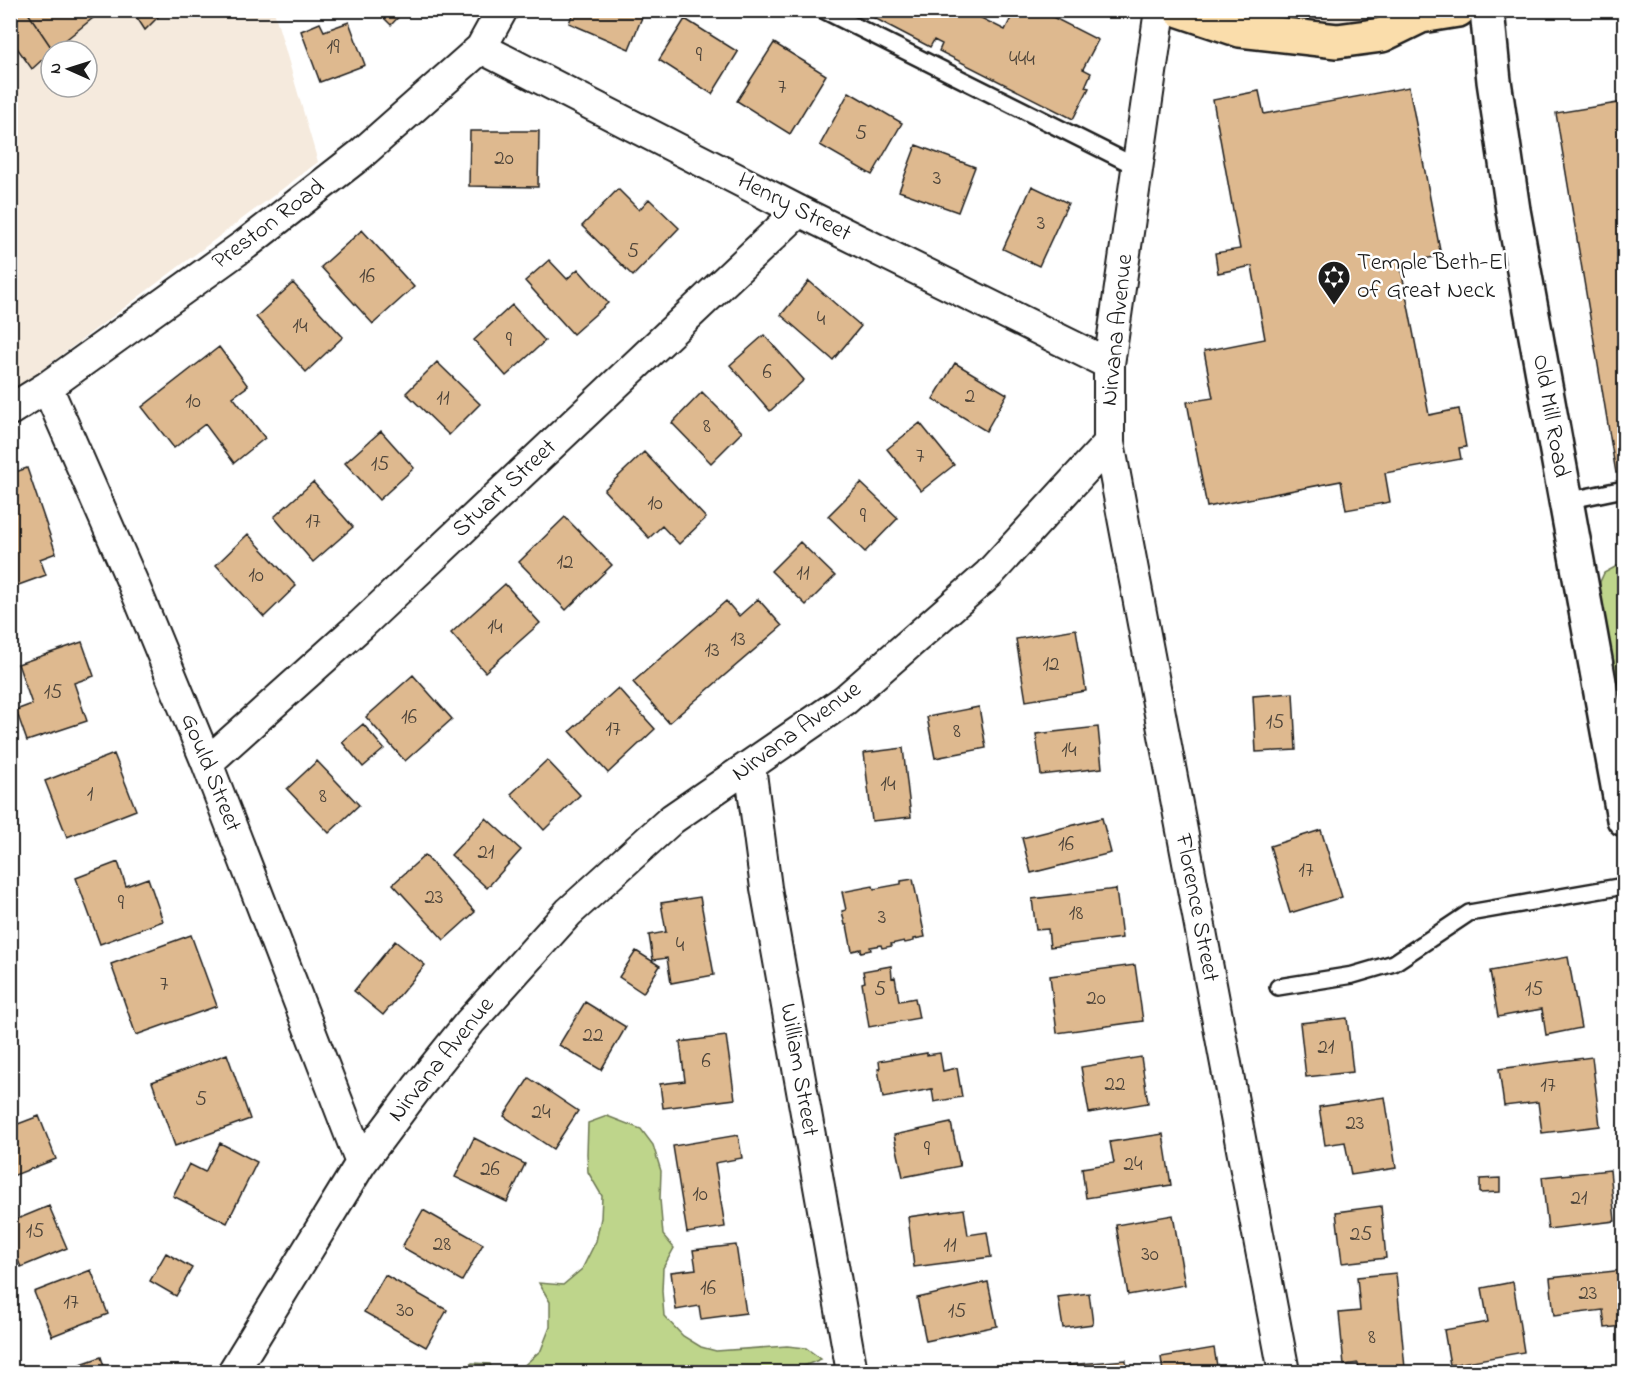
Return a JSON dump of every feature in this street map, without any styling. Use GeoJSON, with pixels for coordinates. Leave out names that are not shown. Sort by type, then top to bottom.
{"type":"FeatureCollection","features":[{"type":"Feature","properties":{"kind":"main road"},"geometry":{"type":"LineString","coordinates":[[1180,10],[1240,30],[1337,41],[1382,35],[1413,12],[1458,10]]}},
{"type":"Feature","properties":{"kind":"street","name":"Preston Road"},"geometry":{"type":"LineString","coordinates":[[10,410],[47,387],[246,244],[351,162],[481,48],[502,10]]}},
{"type":"Feature","properties":{"kind":"street","name":"Nirvana Avenue"},"geometry":{"type":"LineString","coordinates":[[233,1372],[361,1163],[470,1022],[569,912],[672,819],[845,700],[989,574],[1109,443],[1109,364],[1160,10]]}},
{"type":"Feature","properties":{"kind":"street","name":"Old Mill Road"},"geometry":{"type":"LineString","coordinates":[[1487,10],[1494,81],[1513,210],[1566,501],[1621,783],[1624,819]]}},
{"type":"Feature","properties":{"kind":"street","name":"Henry Street"},"geometry":{"type":"LineString","coordinates":[[481,48],[799,211],[1109,364]]}},
{"type":"Feature","properties":{"kind":"street","name":"Stuart Street"},"geometry":{"type":"LineString","coordinates":[[207,763],[362,625],[799,211]]}},
{"type":"Feature","properties":{"kind":"street","name":"Gould Street"},"geometry":{"type":"LineString","coordinates":[[47,387],[132,581],[207,763],[361,1163]]}},
{"type":"Feature","properties":{"kind":"street","name":"Florence Street"},"geometry":{"type":"LineString","coordinates":[[1109,443],[1284,1372]]}},
{"type":"Feature","properties":{"kind":"street","name":"William Street"},"geometry":{"type":"LineString","coordinates":[[750,766],[766,888],[852,1372]]}},
{"type":"Feature","properties":{"kind":"lane"},"geometry":{"type":"LineString","coordinates":[[823,10],[1137,167]]}},
{"type":"Feature","properties":{"kind":"lane"},"geometry":{"type":"LineString","coordinates":[[1566,501],[1624,489]]}},
{"type":"Feature","properties":{"kind":"lane"},"geometry":{"type":"LineString","coordinates":[[1278,987],[1353,975],[1394,963],[1469,913],[1624,886]]}},
{"type":"Feature","properties":{"kind":"shaded area"},"geometry":{"type":"Polygon","coordinates":[[[1421,10],[1382,35],[1180,11],[1421,10]]]}},
{"type":"Feature","properties":{"kind":"shaded area"},"geometry":{"type":"Polygon","coordinates":[[[11,11],[274,11],[318,162],[36,374],[11,390],[11,11]]]}},
{"type":"Feature","properties":{"kind":"green space"},"geometry":{"type":"Polygon","coordinates":[[[1617,566],[1624,573],[1624,754],[1599,610],[1600,582],[1604,573],[1617,566]]]}},
{"type":"Feature","properties":{"kind":"green space"},"geometry":{"type":"Polygon","coordinates":[[[607,1116],[641,1129],[653,1145],[661,1171],[660,1199],[663,1235],[674,1248],[663,1268],[664,1316],[683,1336],[701,1347],[716,1351],[787,1346],[806,1348],[821,1359],[789,1372],[517,1372],[541,1350],[550,1327],[550,1302],[539,1283],[563,1285],[582,1269],[596,1241],[601,1218],[602,1196],[588,1172],[588,1123],[607,1116]]]}},
{"type":"Feature","properties":{"kind":"green space"},"geometry":{"type":"Polygon","coordinates":[[[472,1363],[490,1364],[493,1372],[460,1372],[472,1363]]]}},
{"type":"Feature","properties":{"kind":"building"},"geometry":{"type":"Polygon","coordinates":[[[10,10],[26,10],[46,39],[39,39],[39,63],[32,69],[10,38],[10,10]]]}},
{"type":"Feature","properties":{"kind":"building"},"geometry":{"type":"Polygon","coordinates":[[[26,10],[103,10],[67,39],[46,39],[26,10]]]}},
{"type":"Feature","properties":{"kind":"building"},"geometry":{"type":"Polygon","coordinates":[[[132,10],[165,10],[145,30],[132,10]]]}},
{"type":"Feature","properties":{"kind":"building"},"geometry":{"type":"Polygon","coordinates":[[[376,10],[405,10],[391,25],[376,10]]]}},
{"type":"Feature","properties":{"kind":"building"},"geometry":{"type":"Polygon","coordinates":[[[574,10],[645,10],[629,49],[569,23],[574,10]]]}},
{"type":"Feature","properties":{"kind":"building"},"geometry":{"type":"Polygon","coordinates":[[[859,10],[985,10],[981,18],[1005,30],[1015,10],[1039,10],[1098,40],[1083,69],[1091,73],[1085,87],[1089,88],[1073,119],[939,51],[942,44],[934,40],[930,47],[859,10]]]}},
{"type":"Feature","properties":{"kind":"building"},"geometry":{"type":"Polygon","coordinates":[[[685,19],[738,52],[712,94],[659,60],[685,19]]]}},
{"type":"Feature","properties":{"kind":"building"},"geometry":{"type":"Polygon","coordinates":[[[349,22],[365,65],[320,82],[301,31],[320,23],[324,31],[349,22]]]}},
{"type":"Feature","properties":{"kind":"building"},"geometry":{"type":"Polygon","coordinates":[[[774,43],[826,75],[790,134],[737,101],[774,43]]]}},
{"type":"Feature","properties":{"kind":"building","name":"Temple Beth-El of Great Neck"},"geometry":{"type":"Polygon","coordinates":[[[1409,87],[1441,256],[1400,263],[1429,415],[1459,409],[1466,447],[1459,448],[1461,459],[1385,473],[1390,502],[1346,510],[1341,481],[1207,507],[1187,402],[1213,398],[1204,351],[1265,339],[1252,266],[1218,273],[1215,253],[1240,249],[1213,100],[1259,91],[1264,114],[1409,87]]]}},
{"type":"Feature","properties":{"kind":"building"},"geometry":{"type":"Polygon","coordinates":[[[849,92],[902,123],[872,175],[820,145],[849,92]]]}},
{"type":"Feature","properties":{"kind":"building"},"geometry":{"type":"Polygon","coordinates":[[[1624,102],[1624,471],[1616,473],[1556,113],[1624,102]]]}},
{"type":"Feature","properties":{"kind":"building"},"geometry":{"type":"Polygon","coordinates":[[[470,131],[539,131],[538,187],[469,186],[470,131]]]}},
{"type":"Feature","properties":{"kind":"building"},"geometry":{"type":"Polygon","coordinates":[[[916,145],[975,167],[958,212],[899,191],[916,145]]]}},
{"type":"Feature","properties":{"kind":"building"},"geometry":{"type":"Polygon","coordinates":[[[1032,186],[1068,203],[1039,266],[1003,249],[1032,186]]]}},
{"type":"Feature","properties":{"kind":"building"},"geometry":{"type":"Polygon","coordinates":[[[618,189],[639,210],[649,199],[679,228],[633,276],[582,226],[618,189]]]}},
{"type":"Feature","properties":{"kind":"building"},"geometry":{"type":"Polygon","coordinates":[[[362,230],[414,287],[373,324],[321,267],[362,230]]]}},
{"type":"Feature","properties":{"kind":"building"},"geometry":{"type":"Polygon","coordinates":[[[549,260],[567,279],[578,269],[608,303],[573,334],[525,281],[549,260]]]}},
{"type":"Feature","properties":{"kind":"building"},"geometry":{"type":"Polygon","coordinates":[[[809,281],[861,326],[833,360],[781,315],[809,281]]]}},
{"type":"Feature","properties":{"kind":"building"},"geometry":{"type":"Polygon","coordinates":[[[293,283],[343,337],[306,372],[256,317],[293,283]]]}},
{"type":"Feature","properties":{"kind":"building"},"geometry":{"type":"Polygon","coordinates":[[[512,305],[545,341],[506,376],[474,340],[512,305]]]}},
{"type":"Feature","properties":{"kind":"building"},"geometry":{"type":"Polygon","coordinates":[[[764,335],[804,380],[770,411],[730,365],[764,335]]]}},
{"type":"Feature","properties":{"kind":"building"},"geometry":{"type":"Polygon","coordinates":[[[219,347],[248,386],[233,397],[265,438],[234,463],[205,424],[174,448],[142,407],[219,347]]]}},
{"type":"Feature","properties":{"kind":"building"},"geometry":{"type":"Polygon","coordinates":[[[437,362],[480,404],[449,435],[406,393],[437,362]]]}},
{"type":"Feature","properties":{"kind":"building"},"geometry":{"type":"Polygon","coordinates":[[[955,363],[1007,394],[986,431],[933,399],[955,363]]]}},
{"type":"Feature","properties":{"kind":"building"},"geometry":{"type":"Polygon","coordinates":[[[702,392],[742,432],[711,463],[672,423],[702,392]]]}},
{"type":"Feature","properties":{"kind":"building"},"geometry":{"type":"Polygon","coordinates":[[[920,423],[954,465],[921,491],[887,449],[920,423]]]}},
{"type":"Feature","properties":{"kind":"building"},"geometry":{"type":"Polygon","coordinates":[[[381,431],[414,468],[379,500],[345,463],[381,431]]]}},
{"type":"Feature","properties":{"kind":"building"},"geometry":{"type":"Polygon","coordinates":[[[644,452],[706,518],[679,544],[662,526],[649,538],[604,490],[644,452]]]}},
{"type":"Feature","properties":{"kind":"building"},"geometry":{"type":"Polygon","coordinates":[[[27,468],[56,553],[40,559],[46,575],[13,587],[10,580],[10,474],[27,468]]]}},
{"type":"Feature","properties":{"kind":"building"},"geometry":{"type":"Polygon","coordinates":[[[313,482],[353,527],[313,562],[274,517],[313,482]]]}},
{"type":"Feature","properties":{"kind":"building"},"geometry":{"type":"Polygon","coordinates":[[[861,483],[898,518],[865,552],[828,516],[861,483]]]}},
{"type":"Feature","properties":{"kind":"building"},"geometry":{"type":"Polygon","coordinates":[[[565,517],[612,565],[566,610],[519,562],[565,517]]]}},
{"type":"Feature","properties":{"kind":"building"},"geometry":{"type":"Polygon","coordinates":[[[248,534],[296,586],[264,617],[216,565],[248,534]]]}},
{"type":"Feature","properties":{"kind":"building"},"geometry":{"type":"Polygon","coordinates":[[[800,542],[835,576],[806,605],[771,571],[800,542]]]}},
{"type":"Feature","properties":{"kind":"building"},"geometry":{"type":"Polygon","coordinates":[[[505,584],[540,623],[485,672],[451,633],[505,584]]]}},
{"type":"Feature","properties":{"kind":"building"},"geometry":{"type":"Polygon","coordinates":[[[758,599],[782,626],[669,723],[633,682],[726,601],[739,616],[758,599]]]}},
{"type":"Feature","properties":{"kind":"building"},"geometry":{"type":"Polygon","coordinates":[[[1076,629],[1086,691],[1026,701],[1016,639],[1076,629]]]}},
{"type":"Feature","properties":{"kind":"building"},"geometry":{"type":"Polygon","coordinates":[[[82,642],[94,676],[74,683],[87,721],[27,741],[16,710],[32,704],[18,664],[82,642]]]}},
{"type":"Feature","properties":{"kind":"building"},"geometry":{"type":"Polygon","coordinates":[[[413,675],[452,719],[405,761],[366,717],[413,675]]]}},
{"type":"Feature","properties":{"kind":"building"},"geometry":{"type":"Polygon","coordinates":[[[618,688],[655,729],[608,773],[570,731],[618,688]]]}},
{"type":"Feature","properties":{"kind":"building"},"geometry":{"type":"Polygon","coordinates":[[[1293,693],[1296,750],[1256,752],[1253,696],[1293,693]]]}},
{"type":"Feature","properties":{"kind":"building"},"geometry":{"type":"Polygon","coordinates":[[[979,707],[986,748],[935,758],[927,717],[979,707]]]}},
{"type":"Feature","properties":{"kind":"building"},"geometry":{"type":"Polygon","coordinates":[[[363,724],[384,749],[363,767],[342,742],[363,724]]]}},
{"type":"Feature","properties":{"kind":"building"},"geometry":{"type":"Polygon","coordinates":[[[1098,727],[1102,768],[1041,775],[1036,734],[1098,727]]]}},
{"type":"Feature","properties":{"kind":"building"},"geometry":{"type":"Polygon","coordinates":[[[903,748],[911,817],[872,821],[864,753],[903,748]]]}},
{"type":"Feature","properties":{"kind":"building"},"geometry":{"type":"Polygon","coordinates":[[[114,754],[136,810],[67,837],[45,781],[114,754]]]}},
{"type":"Feature","properties":{"kind":"building"},"geometry":{"type":"Polygon","coordinates":[[[547,760],[580,795],[544,830],[511,794],[547,760]]]}},
{"type":"Feature","properties":{"kind":"building"},"geometry":{"type":"Polygon","coordinates":[[[317,761],[359,805],[329,833],[287,789],[317,761]]]}},
{"type":"Feature","properties":{"kind":"building"},"geometry":{"type":"Polygon","coordinates":[[[486,818],[521,850],[487,888],[451,855],[486,818]]]}},
{"type":"Feature","properties":{"kind":"building"},"geometry":{"type":"Polygon","coordinates":[[[1102,818],[1111,853],[1031,873],[1022,838],[1102,818]]]}},
{"type":"Feature","properties":{"kind":"building"},"geometry":{"type":"Polygon","coordinates":[[[1321,830],[1342,897],[1290,913],[1270,846],[1321,830]]]}},
{"type":"Feature","properties":{"kind":"building"},"geometry":{"type":"Polygon","coordinates":[[[425,855],[475,912],[444,940],[393,884],[425,855]]]}},
{"type":"Feature","properties":{"kind":"building"},"geometry":{"type":"Polygon","coordinates":[[[118,862],[126,886],[148,878],[163,921],[100,944],[76,878],[118,862]]]}},
{"type":"Feature","properties":{"kind":"building"},"geometry":{"type":"Polygon","coordinates":[[[913,879],[925,937],[882,948],[881,945],[870,947],[871,950],[852,951],[842,911],[846,910],[842,892],[873,886],[874,889],[901,884],[901,881],[913,879]]]}},
{"type":"Feature","properties":{"kind":"building"},"geometry":{"type":"Polygon","coordinates":[[[1116,889],[1122,938],[1050,947],[1048,929],[1036,930],[1032,899],[1116,889]]]}},
{"type":"Feature","properties":{"kind":"building"},"geometry":{"type":"Polygon","coordinates":[[[700,897],[714,975],[671,983],[667,958],[653,960],[649,935],[666,932],[661,903],[700,897]]]}},
{"type":"Feature","properties":{"kind":"building"},"geometry":{"type":"Polygon","coordinates":[[[191,935],[217,1006],[136,1035],[111,964],[191,935]]]}},
{"type":"Feature","properties":{"kind":"building"},"geometry":{"type":"Polygon","coordinates":[[[395,941],[425,965],[383,1015],[354,991],[395,941]]]}},
{"type":"Feature","properties":{"kind":"building"},"geometry":{"type":"Polygon","coordinates":[[[636,951],[660,966],[643,993],[619,977],[636,951]]]}},
{"type":"Feature","properties":{"kind":"building"},"geometry":{"type":"Polygon","coordinates":[[[1568,957],[1581,1028],[1546,1035],[1542,1009],[1498,1017],[1490,971],[1568,957]]]}},
{"type":"Feature","properties":{"kind":"building"},"geometry":{"type":"Polygon","coordinates":[[[1135,965],[1143,1021],[1057,1033],[1050,976],[1135,965]]]}},
{"type":"Feature","properties":{"kind":"building"},"geometry":{"type":"Polygon","coordinates":[[[891,966],[899,1001],[915,998],[919,1018],[869,1027],[862,983],[865,982],[863,971],[891,966]]]}},
{"type":"Feature","properties":{"kind":"building"},"geometry":{"type":"Polygon","coordinates":[[[585,1002],[626,1027],[601,1070],[559,1045],[585,1002]]]}},
{"type":"Feature","properties":{"kind":"building"},"geometry":{"type":"Polygon","coordinates":[[[1347,1018],[1353,1072],[1306,1077],[1300,1023],[1347,1018]]]}},
{"type":"Feature","properties":{"kind":"building"},"geometry":{"type":"Polygon","coordinates":[[[726,1036],[735,1099],[663,1108],[660,1084],[685,1081],[680,1042],[726,1036]]]}},
{"type":"Feature","properties":{"kind":"building"},"geometry":{"type":"Polygon","coordinates":[[[927,1053],[927,1055],[940,1053],[943,1071],[957,1068],[962,1097],[934,1102],[932,1089],[883,1098],[878,1069],[880,1069],[879,1061],[927,1053]]]}},
{"type":"Feature","properties":{"kind":"building"},"geometry":{"type":"Polygon","coordinates":[[[227,1054],[250,1119],[175,1146],[152,1082],[227,1054]]]}},
{"type":"Feature","properties":{"kind":"building"},"geometry":{"type":"Polygon","coordinates":[[[1141,1057],[1148,1103],[1089,1113],[1081,1067],[1141,1057]]]}},
{"type":"Feature","properties":{"kind":"building"},"geometry":{"type":"Polygon","coordinates":[[[1592,1057],[1600,1126],[1542,1133],[1538,1102],[1504,1106],[1499,1069],[1592,1057]]]}},
{"type":"Feature","properties":{"kind":"building"},"geometry":{"type":"Polygon","coordinates":[[[529,1078],[578,1111],[553,1149],[504,1116],[529,1078]]]}},
{"type":"Feature","properties":{"kind":"building"},"geometry":{"type":"Polygon","coordinates":[[[1385,1097],[1396,1168],[1351,1175],[1345,1142],[1325,1145],[1319,1107],[1385,1097]]]}},
{"type":"Feature","properties":{"kind":"building"},"geometry":{"type":"Polygon","coordinates":[[[39,1116],[56,1159],[10,1177],[10,1127],[39,1116]]]}},
{"type":"Feature","properties":{"kind":"building"},"geometry":{"type":"Polygon","coordinates":[[[951,1123],[960,1166],[903,1177],[894,1135],[951,1123]]]}},
{"type":"Feature","properties":{"kind":"building"},"geometry":{"type":"Polygon","coordinates":[[[1163,1134],[1171,1185],[1086,1198],[1082,1168],[1114,1163],[1110,1142],[1163,1134]]]}},
{"type":"Feature","properties":{"kind":"building"},"geometry":{"type":"Polygon","coordinates":[[[738,1135],[742,1158],[715,1163],[725,1227],[687,1233],[673,1146],[738,1135]]]}},
{"type":"Feature","properties":{"kind":"building"},"geometry":{"type":"Polygon","coordinates":[[[474,1138],[525,1164],[507,1202],[455,1177],[474,1138]]]}},
{"type":"Feature","properties":{"kind":"building"},"geometry":{"type":"Polygon","coordinates":[[[220,1143],[257,1162],[227,1223],[173,1196],[189,1164],[205,1172],[220,1143]]]}},
{"type":"Feature","properties":{"kind":"building"},"geometry":{"type":"Polygon","coordinates":[[[1610,1170],[1615,1221],[1548,1229],[1542,1177],[1610,1170]]]}},
{"type":"Feature","properties":{"kind":"building"},"geometry":{"type":"Polygon","coordinates":[[[1500,1178],[1500,1192],[1480,1193],[1480,1179],[1500,1178]]]}},
{"type":"Feature","properties":{"kind":"building"},"geometry":{"type":"Polygon","coordinates":[[[49,1206],[67,1248],[21,1267],[10,1242],[10,1222],[49,1206]]]}},
{"type":"Feature","properties":{"kind":"building"},"geometry":{"type":"Polygon","coordinates":[[[1381,1206],[1386,1258],[1342,1263],[1336,1212],[1381,1206]]]}},
{"type":"Feature","properties":{"kind":"building"},"geometry":{"type":"Polygon","coordinates":[[[964,1209],[968,1235],[987,1232],[991,1257],[914,1267],[908,1217],[964,1209]]]}},
{"type":"Feature","properties":{"kind":"building"},"geometry":{"type":"Polygon","coordinates":[[[423,1210],[483,1244],[462,1281],[402,1247],[423,1210]]]}},
{"type":"Feature","properties":{"kind":"building"},"geometry":{"type":"Polygon","coordinates":[[[1173,1215],[1185,1285],[1128,1295],[1116,1225],[1173,1215]]]}},
{"type":"Feature","properties":{"kind":"building"},"geometry":{"type":"Polygon","coordinates":[[[736,1245],[746,1313],[701,1319],[699,1306],[676,1310],[671,1272],[696,1269],[693,1250],[736,1245]]]}},
{"type":"Feature","properties":{"kind":"building"},"geometry":{"type":"Polygon","coordinates":[[[166,1253],[192,1268],[176,1296],[150,1281],[166,1253]]]}},
{"type":"Feature","properties":{"kind":"building"},"geometry":{"type":"Polygon","coordinates":[[[91,1270],[108,1314],[52,1336],[34,1292],[91,1270]]]}},
{"type":"Feature","properties":{"kind":"building"},"geometry":{"type":"Polygon","coordinates":[[[1624,1270],[1624,1326],[1605,1328],[1603,1310],[1554,1316],[1550,1278],[1624,1270]]]}},
{"type":"Feature","properties":{"kind":"building"},"geometry":{"type":"Polygon","coordinates":[[[1396,1273],[1405,1368],[1359,1372],[1358,1363],[1344,1365],[1339,1313],[1360,1311],[1357,1277],[1396,1273]]]}},
{"type":"Feature","properties":{"kind":"building"},"geometry":{"type":"Polygon","coordinates":[[[385,1275],[447,1310],[426,1347],[364,1312],[385,1275]]]}},
{"type":"Feature","properties":{"kind":"building"},"geometry":{"type":"Polygon","coordinates":[[[988,1282],[997,1326],[926,1341],[917,1298],[988,1282]]]}},
{"type":"Feature","properties":{"kind":"building"},"geometry":{"type":"Polygon","coordinates":[[[1513,1282],[1524,1352],[1450,1365],[1444,1330],[1488,1322],[1482,1288],[1513,1282]]]}},
{"type":"Feature","properties":{"kind":"building"},"geometry":{"type":"Polygon","coordinates":[[[1089,1293],[1093,1324],[1063,1328],[1058,1297],[1089,1293]]]}},
{"type":"Feature","properties":{"kind":"building"},"geometry":{"type":"Polygon","coordinates":[[[1214,1348],[1218,1372],[1163,1372],[1161,1357],[1214,1348]]]}},
{"type":"Feature","properties":{"kind":"building"},"geometry":{"type":"Polygon","coordinates":[[[101,1357],[106,1372],[58,1372],[101,1357]]]}},
{"type":"Feature","properties":{"kind":"building"},"geometry":{"type":"Polygon","coordinates":[[[1126,1360],[1127,1372],[1068,1372],[1067,1365],[1126,1360]]]}},
{"type":"Feature","properties":{"kind":"place","name":"Temple Beth-El of Great Neck"},"geometry":{"type":"Point","coordinates":[1334,306]}}]}
